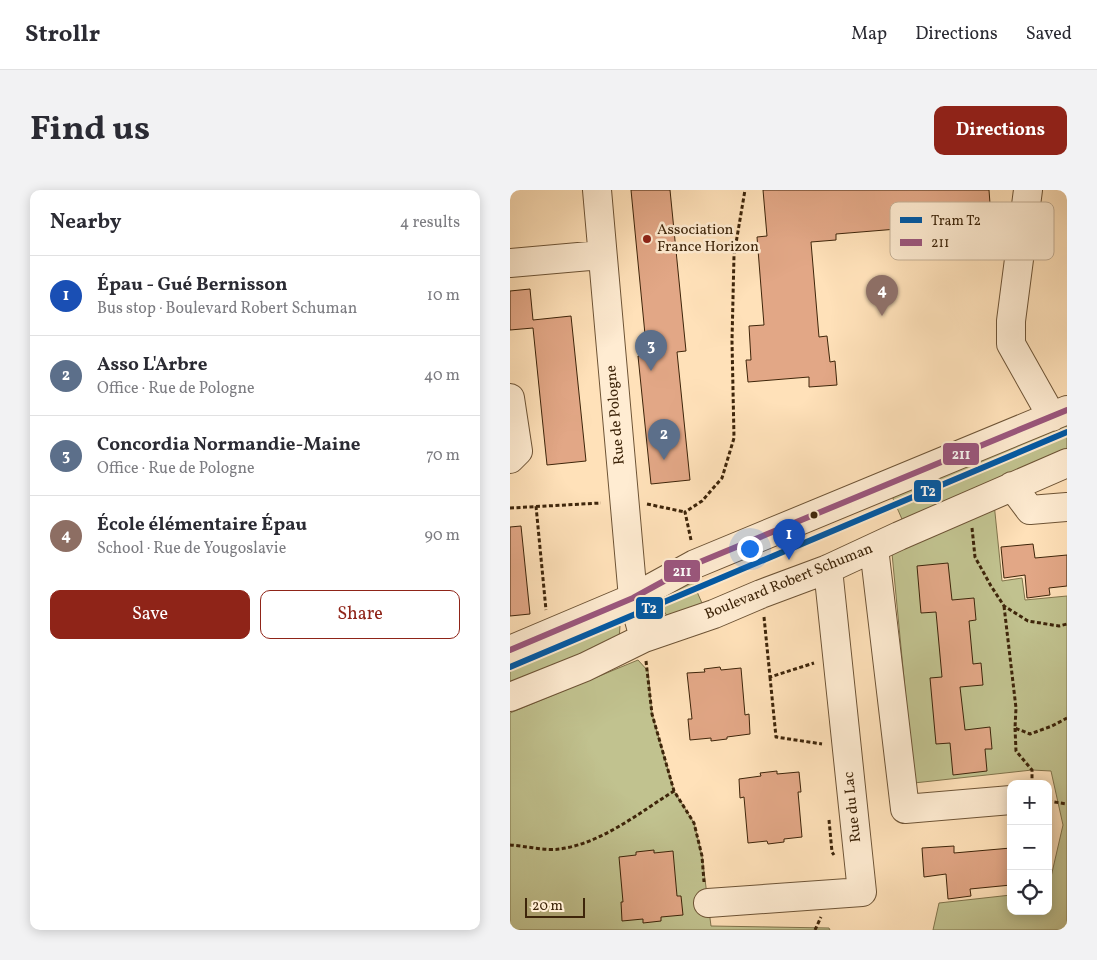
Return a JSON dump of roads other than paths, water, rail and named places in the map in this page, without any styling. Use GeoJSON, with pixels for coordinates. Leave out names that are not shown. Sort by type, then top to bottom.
{"type":"FeatureCollection","features":[{"type":"Feature","properties":{"kind":"street","name":"Rue de Pologne"},"geometry":{"type":"LineString","coordinates":[[597,190],[601,254],[633,598],[644,638]]}},
{"type":"Feature","properties":{"kind":"street"},"geometry":{"type":"LineString","coordinates":[[510,263],[601,254]]}},
{"type":"Feature","properties":{"kind":"street"},"geometry":{"type":"LineString","coordinates":[[510,650],[633,598],[695,564],[1059,414],[1011,344],[1019,260]]}},
{"type":"Feature","properties":{"kind":"street"},"geometry":{"type":"LineString","coordinates":[[510,398],[518,452],[510,460]]}},
{"type":"Feature","properties":{"kind":"street","name":"Boulevard Robert Schuman"},"geometry":{"type":"LineString","coordinates":[[510,697],[585,667],[644,638],[714,614],[828,569],[1067,463]]}},
{"type":"Feature","properties":{"kind":"street"},"geometry":{"type":"LineString","coordinates":[[1012,486],[1030,510],[1067,507]]}},
{"type":"Feature","properties":{"kind":"street"},"geometry":{"type":"LineString","coordinates":[[874,548],[905,809],[1007,800]]}},
{"type":"Feature","properties":{"kind":"street","name":"Rue du Lac"},"geometry":{"type":"LineString","coordinates":[[708,903],[862,892],[828,569]]}},
{"type":"Feature","properties":{"kind":"tram line","name":"T2"},"geometry":{"type":"LineString","coordinates":[[510,667],[1067,432]]}},
{"type":"Feature","properties":{"kind":"place","name":"Association France Horizon"},"geometry":{"type":"Point","coordinates":[647,239]}},
{"type":"Feature","properties":{"kind":"place","name":"École élémentaire Épau"},"geometry":{"type":"Point","coordinates":[882,316]}},
{"type":"Feature","properties":{"kind":"place","name":"Concordia Normandie-Maine"},"geometry":{"type":"Point","coordinates":[651,371]}},
{"type":"Feature","properties":{"kind":"place","name":"Asso L'Arbre"},"geometry":{"type":"Point","coordinates":[664,460]}},
{"type":"Feature","properties":{"kind":"place","name":"Épau - Gué Bernisson"},"geometry":{"type":"Point","coordinates":[789,560]}}]}
